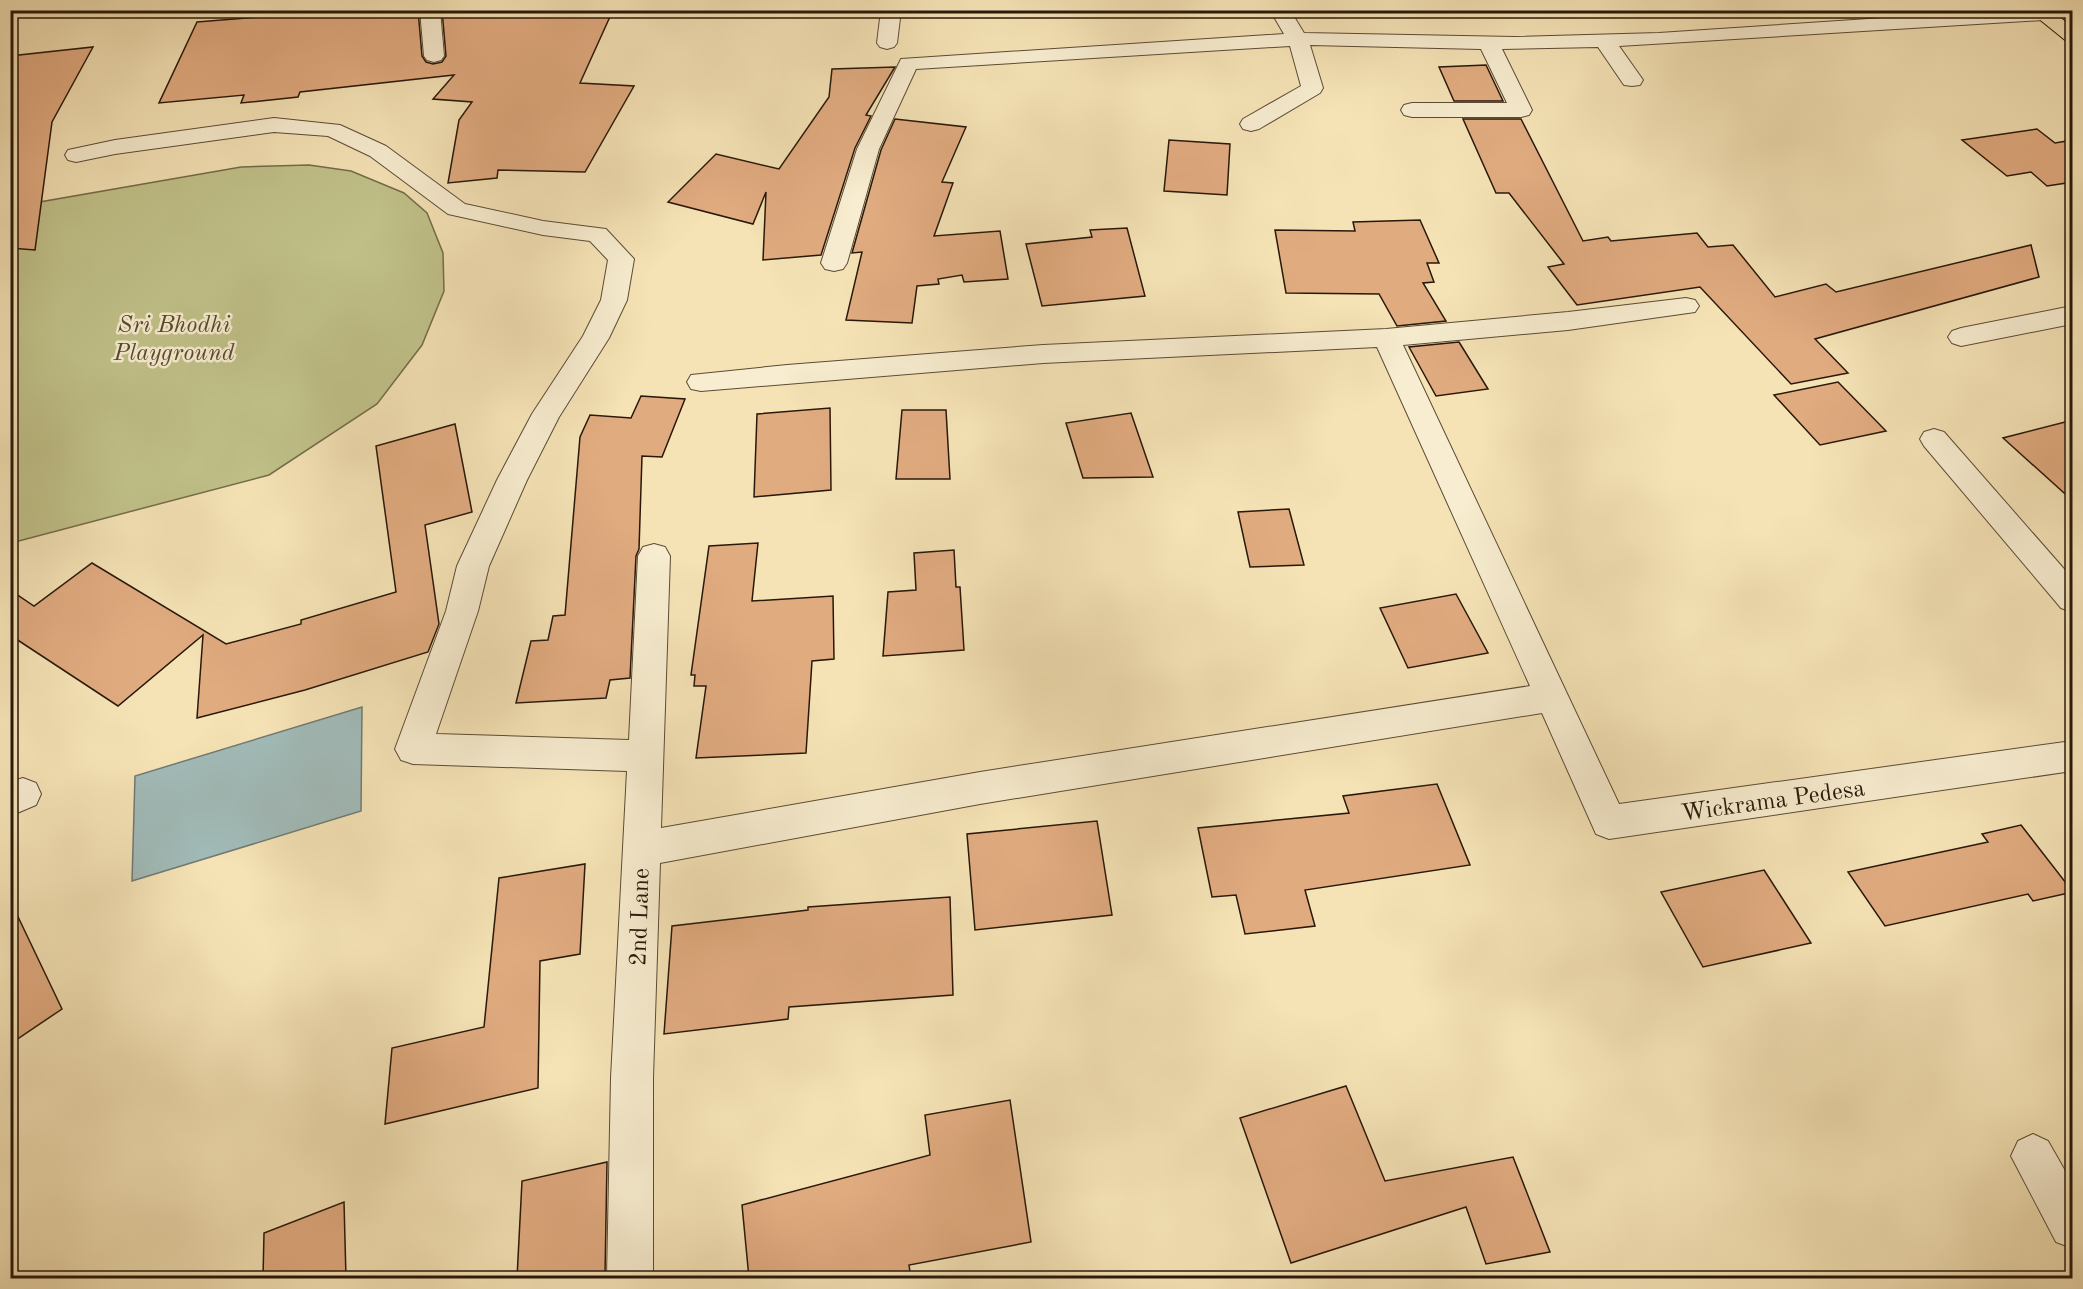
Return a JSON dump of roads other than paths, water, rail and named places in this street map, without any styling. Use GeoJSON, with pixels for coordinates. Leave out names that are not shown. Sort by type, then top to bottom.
{"type":"FeatureCollection","features":[{"type":"Feature","properties":{"kind":"highway"},"geometry":{"type":"LineString","coordinates":[[2041,12],[2073,36]]}},
{"type":"Feature","properties":{"kind":"street"},"geometry":{"type":"LineString","coordinates":[[430,10],[434,56]]}},
{"type":"Feature","properties":{"kind":"street"},"geometry":{"type":"LineString","coordinates":[[887,43],[891,10]]}},
{"type":"Feature","properties":{"kind":"street"},"geometry":{"type":"LineString","coordinates":[[1251,124],[1312,88],[1298,39],[1280,10]]}},
{"type":"Feature","properties":{"kind":"street"},"geometry":{"type":"LineString","coordinates":[[834,263],[868,149],[908,63],[1298,39],[1489,42],[1604,40],[1853,28],[2041,12]]}},
{"type":"Feature","properties":{"kind":"street"},"geometry":{"type":"LineString","coordinates":[[1604,40],[1632,80]]}},
{"type":"Feature","properties":{"kind":"street"},"geometry":{"type":"LineString","coordinates":[[1412,110],[1521,110],[1489,42]]}},
{"type":"Feature","properties":{"kind":"street"},"geometry":{"type":"LineString","coordinates":[[76,155],[125,145],[274,125],[332,130],[378,151],[457,210],[543,228],[597,234],[621,259],[614,300],[596,338],[546,414],[472,566],[462,611],[413,749],[646,756]]}},
{"type":"Feature","properties":{"kind":"street"},"geometry":{"type":"LineString","coordinates":[[701,382],[827,370],[1206,344],[1386,338],[1568,321],[1686,306]]}},
{"type":"Feature","properties":{"kind":"street"},"geometry":{"type":"LineString","coordinates":[[1961,338],[2073,315]]}},
{"type":"Feature","properties":{"kind":"street"},"geometry":{"type":"LineString","coordinates":[[642,849],[980,788],[1553,698],[1386,338]]}},
{"type":"Feature","properties":{"kind":"street"},"geometry":{"type":"LineString","coordinates":[[1934,439],[2073,599]]}},
{"type":"Feature","properties":{"kind":"street","name":"2nd Lane"},"geometry":{"type":"LineString","coordinates":[[630,1278],[632,1078],[654,556]]}},
{"type":"Feature","properties":{"kind":"street","name":"Wickrama Pedesa"},"geometry":{"type":"LineString","coordinates":[[1553,698],[1608,822],[2073,756]]}},
{"type":"Feature","properties":{"kind":"street"},"geometry":{"type":"LineString","coordinates":[[2033,1156],[2073,1226]]}},
{"type":"Feature","properties":{"kind":"water"},"geometry":{"type":"Polygon","coordinates":[[[362,707],[361,811],[132,881],[135,776],[362,707]]]}},
{"type":"Feature","properties":{"kind":"park label","name":"Sri Bhodhi Playground"},"geometry":{"type":"Point","coordinates":[174,338]}}]}
